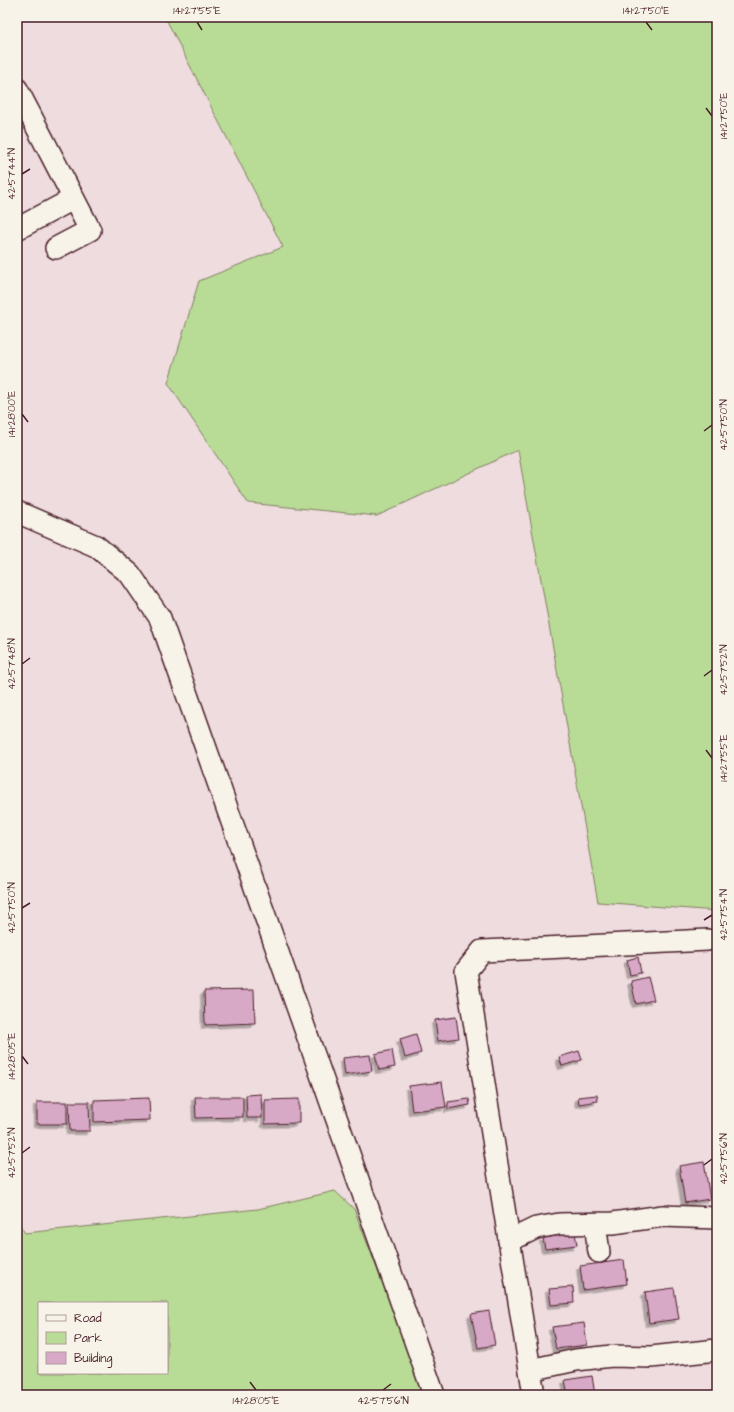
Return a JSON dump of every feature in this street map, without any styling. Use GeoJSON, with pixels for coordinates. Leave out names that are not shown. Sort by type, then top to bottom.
{"type":"FeatureCollection","features":[{"type":"Feature","properties":{"kind":"street"},"geometry":{"type":"LineString","coordinates":[[17,89],[90,230],[56,248]]}},
{"type":"Feature","properties":{"kind":"street"},"geometry":{"type":"LineString","coordinates":[[17,229],[73,199]]}},
{"type":"Feature","properties":{"kind":"street"},"geometry":{"type":"LineString","coordinates":[[17,512],[96,546],[130,574],[160,618],[434,1395]]}},
{"type":"Feature","properties":{"kind":"street"},"geometry":{"type":"LineString","coordinates":[[534,1395],[466,972],[482,951],[708,940]]}},
{"type":"Feature","properties":{"kind":"street"},"geometry":{"type":"LineString","coordinates":[[509,1241],[536,1228],[559,1224],[613,1223],[664,1216],[717,1218]]}},
{"type":"Feature","properties":{"kind":"street"},"geometry":{"type":"LineString","coordinates":[[595,1224],[599,1252]]}},
{"type":"Feature","properties":{"kind":"street"},"geometry":{"type":"LineString","coordinates":[[530,1370],[576,1360],[612,1356],[651,1357],[717,1350]]}},
{"type":"Feature","properties":{"kind":"green space"},"geometry":{"type":"Polygon","coordinates":[[[165,17],[717,17],[717,911],[598,902],[518,450],[377,516],[248,503],[168,383],[199,281],[283,247],[165,17]]]}},
{"type":"Feature","properties":{"kind":"green space"},"geometry":{"type":"Polygon","coordinates":[[[335,1191],[354,1209],[426,1395],[17,1395],[17,1221],[25,1233],[258,1209],[335,1191]]]}},
{"type":"Feature","properties":{"kind":"building"},"geometry":{"type":"Polygon","coordinates":[[[638,957],[641,973],[630,975],[627,960],[638,957]]]}},
{"type":"Feature","properties":{"kind":"building"},"geometry":{"type":"Polygon","coordinates":[[[648,977],[654,1000],[636,1004],[631,981],[648,977]]]}},
{"type":"Feature","properties":{"kind":"building"},"geometry":{"type":"Polygon","coordinates":[[[254,990],[255,1023],[205,1025],[204,991],[254,990]]]}},
{"type":"Feature","properties":{"kind":"building"},"geometry":{"type":"Polygon","coordinates":[[[456,1017],[459,1038],[438,1041],[435,1020],[456,1017]]]}},
{"type":"Feature","properties":{"kind":"building"},"geometry":{"type":"Polygon","coordinates":[[[416,1034],[421,1053],[405,1058],[400,1039],[416,1034]]]}},
{"type":"Feature","properties":{"kind":"building"},"geometry":{"type":"Polygon","coordinates":[[[392,1050],[395,1067],[379,1070],[375,1054],[392,1050]]]}},
{"type":"Feature","properties":{"kind":"building"},"geometry":{"type":"Polygon","coordinates":[[[579,1051],[582,1060],[562,1066],[559,1057],[579,1051]]]}},
{"type":"Feature","properties":{"kind":"building"},"geometry":{"type":"Polygon","coordinates":[[[370,1055],[372,1071],[345,1075],[343,1058],[370,1055]]]}},
{"type":"Feature","properties":{"kind":"building"},"geometry":{"type":"Polygon","coordinates":[[[442,1082],[446,1107],[412,1111],[409,1086],[442,1082]]]}},
{"type":"Feature","properties":{"kind":"building"},"geometry":{"type":"Polygon","coordinates":[[[261,1094],[262,1118],[247,1118],[246,1095],[261,1094]]]}},
{"type":"Feature","properties":{"kind":"building"},"geometry":{"type":"Polygon","coordinates":[[[597,1095],[598,1101],[579,1104],[578,1097],[597,1095]]]}},
{"type":"Feature","properties":{"kind":"building"},"geometry":{"type":"Polygon","coordinates":[[[195,1097],[243,1097],[243,1117],[196,1118],[195,1097]]]}},
{"type":"Feature","properties":{"kind":"building"},"geometry":{"type":"Polygon","coordinates":[[[149,1098],[150,1120],[94,1122],[94,1100],[149,1098]]]}},
{"type":"Feature","properties":{"kind":"building"},"geometry":{"type":"Polygon","coordinates":[[[299,1099],[299,1123],[265,1124],[265,1100],[299,1099]]]}},
{"type":"Feature","properties":{"kind":"building"},"geometry":{"type":"Polygon","coordinates":[[[469,1099],[470,1105],[448,1109],[448,1102],[469,1099]]]}},
{"type":"Feature","properties":{"kind":"building"},"geometry":{"type":"Polygon","coordinates":[[[37,1102],[67,1102],[67,1124],[37,1124],[37,1102]]]}},
{"type":"Feature","properties":{"kind":"building"},"geometry":{"type":"Polygon","coordinates":[[[69,1102],[89,1102],[90,1131],[70,1131],[69,1102]]]}},
{"type":"Feature","properties":{"kind":"building"},"geometry":{"type":"Polygon","coordinates":[[[704,1162],[710,1199],[685,1203],[679,1166],[704,1162]]]}},
{"type":"Feature","properties":{"kind":"building"},"geometry":{"type":"Polygon","coordinates":[[[575,1233],[577,1245],[545,1249],[543,1238],[575,1233]]]}},
{"type":"Feature","properties":{"kind":"building"},"geometry":{"type":"Polygon","coordinates":[[[624,1260],[627,1284],[583,1290],[580,1266],[624,1260]]]}},
{"type":"Feature","properties":{"kind":"building"},"geometry":{"type":"Polygon","coordinates":[[[573,1287],[574,1303],[551,1305],[549,1289],[573,1287]]]}},
{"type":"Feature","properties":{"kind":"building"},"geometry":{"type":"Polygon","coordinates":[[[674,1288],[679,1319],[649,1323],[645,1292],[674,1288]]]}},
{"type":"Feature","properties":{"kind":"building"},"geometry":{"type":"Polygon","coordinates":[[[489,1311],[495,1345],[478,1348],[471,1314],[489,1311]]]}},
{"type":"Feature","properties":{"kind":"building"},"geometry":{"type":"Polygon","coordinates":[[[584,1323],[587,1345],[556,1349],[552,1327],[584,1323]]]}},
{"type":"Feature","properties":{"kind":"building"},"geometry":{"type":"Polygon","coordinates":[[[592,1376],[595,1395],[568,1395],[565,1380],[592,1376]]]}}]}
